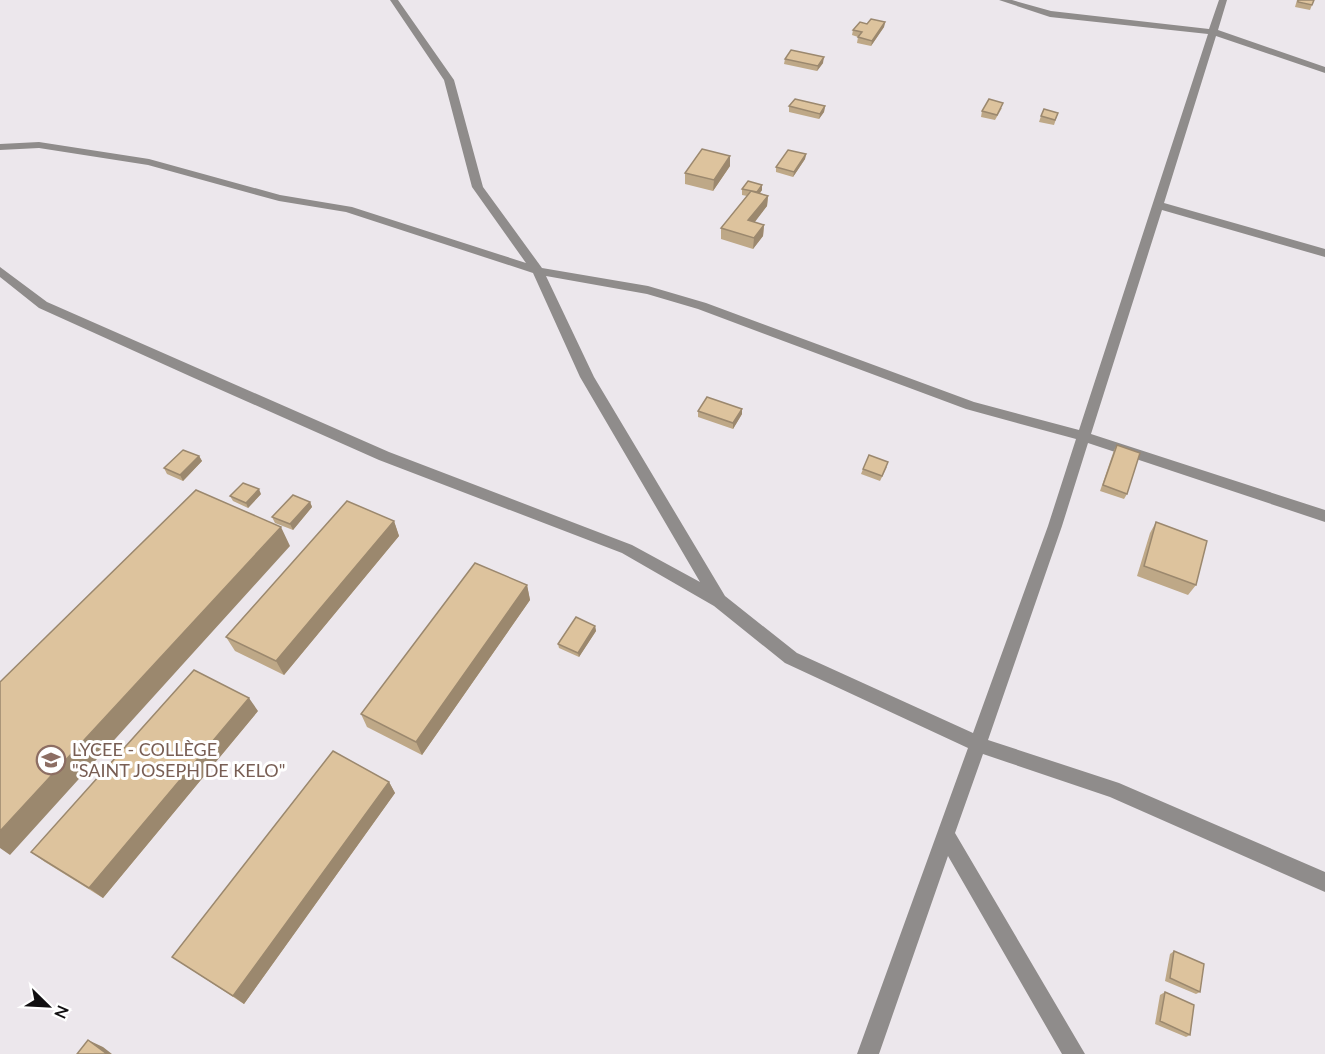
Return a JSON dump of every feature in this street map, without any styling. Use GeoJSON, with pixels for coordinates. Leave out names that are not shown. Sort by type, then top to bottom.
{"type":"FeatureCollection","features":[{"type":"Feature","properties":{"kind":"street"},"geometry":{"type":"LineString","coordinates":[[394,0],[449,80],[478,187],[538,270],[587,377],[720,602]]}},
{"type":"Feature","properties":{"kind":"street"},"geometry":{"type":"LineString","coordinates":[[1004,0],[1050,14],[1214,32],[1325,70]]}},
{"type":"Feature","properties":{"kind":"street"},"geometry":{"type":"LineString","coordinates":[[868,1054],[980,745],[1055,526],[1223,0]]}},
{"type":"Feature","properties":{"kind":"street"},"geometry":{"type":"LineString","coordinates":[[0,147],[39,145],[149,162],[279,198],[348,209],[538,270],[648,290],[702,306],[971,406],[1082,436],[1325,516]]}},
{"type":"Feature","properties":{"kind":"street"},"geometry":{"type":"LineString","coordinates":[[1157,205],[1325,253]]}},
{"type":"Feature","properties":{"kind":"street"},"geometry":{"type":"LineString","coordinates":[[0,271],[43,305],[384,456],[627,549],[720,602],[790,658],[980,745],[1113,789],[1325,882]]}},
{"type":"Feature","properties":{"kind":"street"},"geometry":{"type":"LineString","coordinates":[[946,835],[1074,1054]]}},
{"type":"Feature","properties":{"kind":"building"},"geometry":{"type":"Polygon","coordinates":[[[1298,0],[1314,0],[1312,5],[1298,2],[1298,0]]]}},
{"type":"Feature","properties":{"kind":"building"},"geometry":{"type":"Polygon","coordinates":[[[871,19],[885,22],[872,41],[858,37],[862,32],[853,30],[860,22],[867,24],[871,19]]]}},
{"type":"Feature","properties":{"kind":"building"},"geometry":{"type":"Polygon","coordinates":[[[791,50],[824,57],[818,66],[785,59],[791,50]]]}},
{"type":"Feature","properties":{"kind":"building"},"geometry":{"type":"Polygon","coordinates":[[[795,99],[825,106],[820,114],[789,106],[795,99]]]}},
{"type":"Feature","properties":{"kind":"building"},"geometry":{"type":"Polygon","coordinates":[[[989,99],[1003,103],[997,115],[982,111],[989,99]]]}},
{"type":"Feature","properties":{"kind":"building"},"geometry":{"type":"Polygon","coordinates":[[[1044,109],[1058,113],[1055,120],[1041,116],[1044,109]]]}},
{"type":"Feature","properties":{"kind":"building"},"geometry":{"type":"Polygon","coordinates":[[[702,149],[730,156],[714,180],[685,173],[702,149]]]}},
{"type":"Feature","properties":{"kind":"building"},"geometry":{"type":"Polygon","coordinates":[[[788,150],[806,154],[794,172],[776,167],[788,150]]]}},
{"type":"Feature","properties":{"kind":"building"},"geometry":{"type":"Polygon","coordinates":[[[748,181],[762,185],[757,192],[742,189],[748,181]]]}},
{"type":"Feature","properties":{"kind":"building"},"geometry":{"type":"Polygon","coordinates":[[[751,191],[768,196],[748,220],[764,225],[754,238],[721,228],[751,191]]]}},
{"type":"Feature","properties":{"kind":"building"},"geometry":{"type":"Polygon","coordinates":[[[707,397],[742,409],[733,423],[698,411],[707,397]]]}},
{"type":"Feature","properties":{"kind":"building"},"geometry":{"type":"Polygon","coordinates":[[[1117,445],[1140,453],[1127,494],[1103,485],[1117,445]]]}},
{"type":"Feature","properties":{"kind":"building"},"geometry":{"type":"Polygon","coordinates":[[[183,450],[199,456],[180,475],[164,468],[183,450]]]}},
{"type":"Feature","properties":{"kind":"building"},"geometry":{"type":"Polygon","coordinates":[[[869,455],[888,462],[882,476],[863,469],[869,455]]]}},
{"type":"Feature","properties":{"kind":"building"},"geometry":{"type":"Polygon","coordinates":[[[243,483],[259,489],[246,503],[230,496],[243,483]]]}},
{"type":"Feature","properties":{"kind":"building"},"geometry":{"type":"Polygon","coordinates":[[[196,490],[281,527],[0,831],[0,682],[196,490]]]}},
{"type":"Feature","properties":{"kind":"building"},"geometry":{"type":"Polygon","coordinates":[[[293,495],[310,502],[290,524],[272,517],[293,495]]]}},
{"type":"Feature","properties":{"kind":"building"},"geometry":{"type":"Polygon","coordinates":[[[347,501],[394,521],[276,661],[226,637],[347,501]]]}},
{"type":"Feature","properties":{"kind":"building"},"geometry":{"type":"Polygon","coordinates":[[[1156,522],[1207,541],[1196,585],[1144,566],[1156,522]]]}},
{"type":"Feature","properties":{"kind":"building"},"geometry":{"type":"Polygon","coordinates":[[[475,563],[527,585],[416,742],[361,714],[475,563]]]}},
{"type":"Feature","properties":{"kind":"building"},"geometry":{"type":"Polygon","coordinates":[[[576,617],[595,626],[578,653],[558,644],[576,617]]]}},
{"type":"Feature","properties":{"kind":"building"},"geometry":{"type":"Polygon","coordinates":[[[194,670],[249,698],[89,888],[31,852],[194,670]]]}},
{"type":"Feature","properties":{"kind":"building"},"geometry":{"type":"Polygon","coordinates":[[[333,751],[389,782],[233,996],[172,957],[333,751]]]}},
{"type":"Feature","properties":{"kind":"building"},"geometry":{"type":"Polygon","coordinates":[[[1174,951],[1204,964],[1200,992],[1170,978],[1174,951]]]}},
{"type":"Feature","properties":{"kind":"building"},"geometry":{"type":"Polygon","coordinates":[[[1165,992],[1194,1005],[1190,1035],[1160,1021],[1165,992]]]}},
{"type":"Feature","properties":{"kind":"building"},"geometry":{"type":"Polygon","coordinates":[[[88,1040],[107,1054],[77,1054],[88,1040]]]}},
{"type":"Feature","properties":{"kind":"place","name":"LYCEE - COLLÈGE \"SAINT JOSEPH DE KELO\""},"geometry":{"type":"Point","coordinates":[51,760]}}]}
